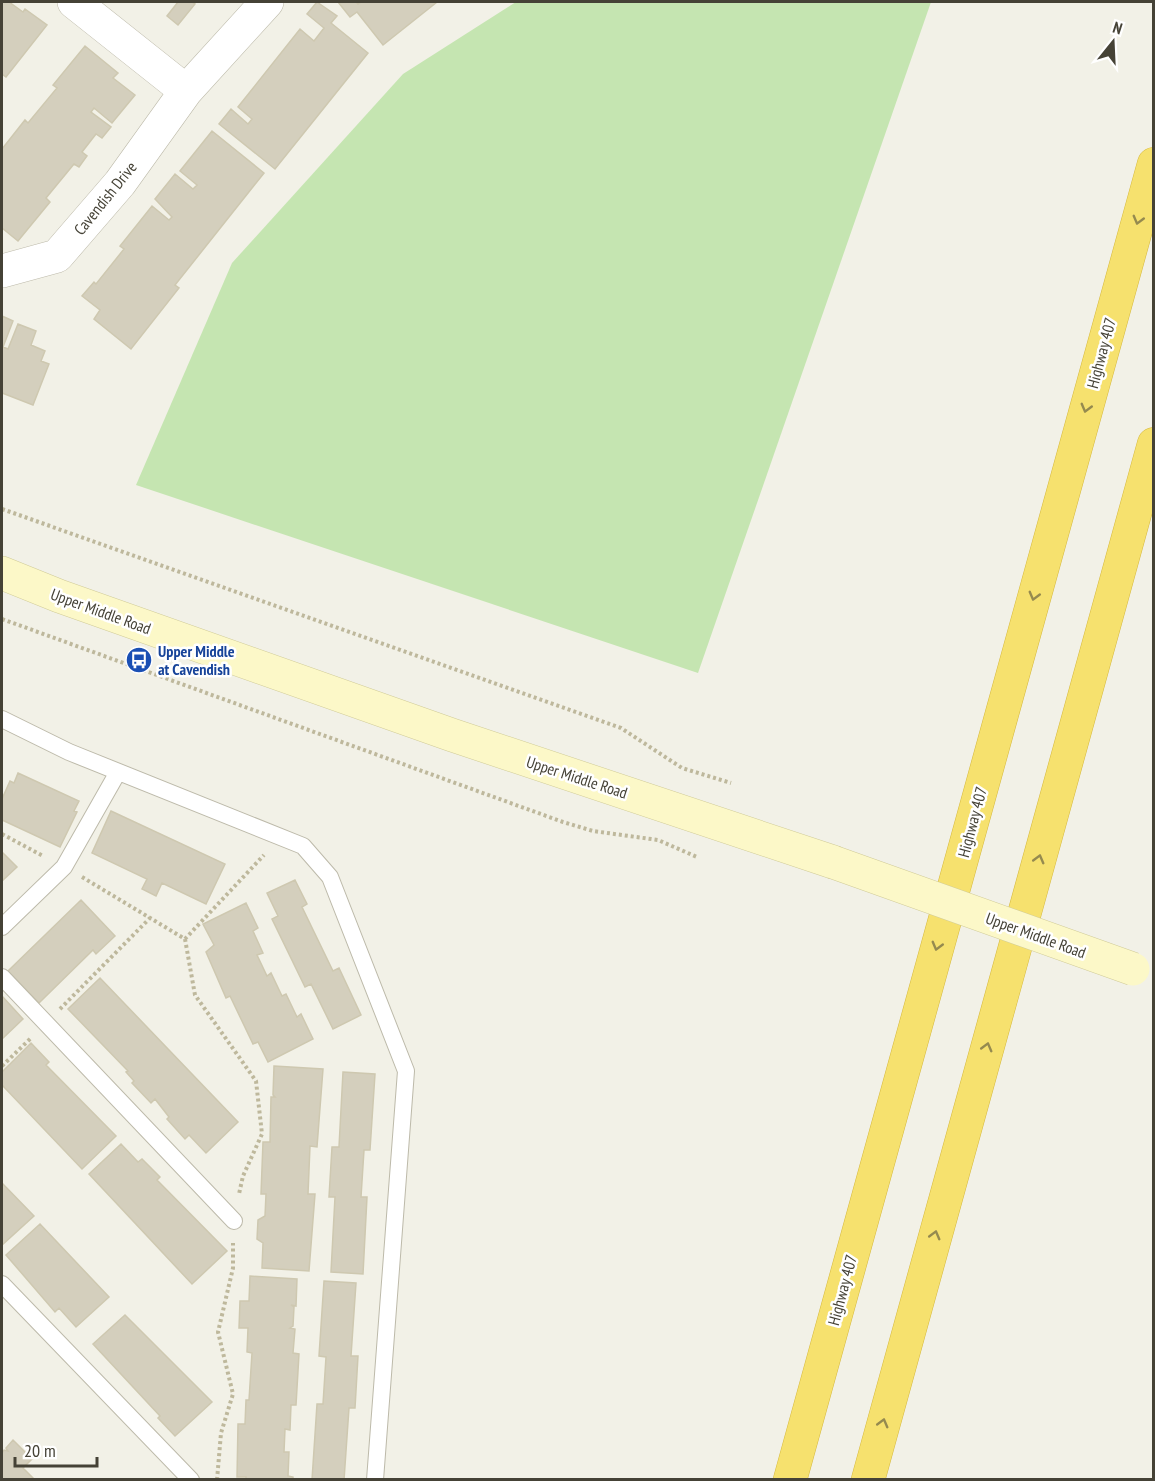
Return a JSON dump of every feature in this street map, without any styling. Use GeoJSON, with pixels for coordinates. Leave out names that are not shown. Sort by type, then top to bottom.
{"type":"FeatureCollection","features":[{"type":"Feature","properties":{"kind":"highway","name":"Highway 407"},"geometry":{"type":"LineString","coordinates":[[790,1479],[1154,164]]}},
{"type":"Feature","properties":{"kind":"highway"},"geometry":{"type":"LineString","coordinates":[[868,1479],[1154,444]]}},
{"type":"Feature","properties":{"kind":"main road","name":"Upper Middle Road"},"geometry":{"type":"LineString","coordinates":[[2,573],[59,596],[441,732],[833,862],[1143,973]]}},
{"type":"Feature","properties":{"kind":"street"},"geometry":{"type":"LineString","coordinates":[[74,2],[186,91]]}},
{"type":"Feature","properties":{"kind":"street","name":"Cavendish Drive"},"geometry":{"type":"LineString","coordinates":[[2,272],[57,256],[120,183],[186,91],[267,2]]}},
{"type":"Feature","properties":{"kind":"lane"},"geometry":{"type":"LineString","coordinates":[[2,719],[69,752],[303,846],[330,877],[406,1071],[375,1479]]}},
{"type":"Feature","properties":{"kind":"lane"},"geometry":{"type":"LineString","coordinates":[[2,927],[64,867],[118,772]]}},
{"type":"Feature","properties":{"kind":"lane"},"geometry":{"type":"LineString","coordinates":[[2,977],[234,1221]]}},
{"type":"Feature","properties":{"kind":"lane"},"geometry":{"type":"LineString","coordinates":[[2,1284],[191,1479]]}},
{"type":"Feature","properties":{"kind":"path"},"geometry":{"type":"LineString","coordinates":[[2,509],[621,728],[682,768],[731,783]]}},
{"type":"Feature","properties":{"kind":"path"},"geometry":{"type":"LineString","coordinates":[[2,620],[563,822],[593,831],[658,840],[697,857]]}},
{"type":"Feature","properties":{"kind":"path"},"geometry":{"type":"LineString","coordinates":[[2,834],[64,867],[184,939],[281,837]]}},
{"type":"Feature","properties":{"kind":"path"},"geometry":{"type":"LineString","coordinates":[[2,1066],[150,918]]}},
{"type":"Feature","properties":{"kind":"green space"},"geometry":{"type":"Polygon","coordinates":[[[516,2],[931,2],[698,673],[136,485],[232,263],[403,74],[516,2]]]}},
{"type":"Feature","properties":{"kind":"building"},"geometry":{"type":"Polygon","coordinates":[[[2,2],[9,2],[23,12],[25,9],[47,25],[6,77],[2,74],[2,2]]]}},
{"type":"Feature","properties":{"kind":"building"},"geometry":{"type":"Polygon","coordinates":[[[178,2],[195,4],[178,25],[167,16],[178,2]]]}},
{"type":"Feature","properties":{"kind":"building"},"geometry":{"type":"Polygon","coordinates":[[[317,2],[337,16],[331,23],[368,53],[275,169],[219,124],[231,109],[248,124],[252,119],[238,107],[300,29],[314,41],[324,28],[307,14],[317,2]]]}},
{"type":"Feature","properties":{"kind":"building"},"geometry":{"type":"Polygon","coordinates":[[[338,2],[358,4],[361,2],[437,2],[383,45],[357,12],[350,17],[338,2]]]}},
{"type":"Feature","properties":{"kind":"building"},"geometry":{"type":"Polygon","coordinates":[[[85,46],[118,73],[113,78],[135,95],[112,123],[94,108],[91,112],[111,127],[102,138],[96,134],[82,152],[87,156],[79,167],[74,164],[46,198],[50,202],[18,241],[2,228],[2,149],[25,120],[28,123],[57,88],[53,85],[85,46]]]}},
{"type":"Feature","properties":{"kind":"building"},"geometry":{"type":"Polygon","coordinates":[[[212,131],[264,173],[175,285],[179,288],[131,349],[94,319],[100,310],[82,296],[94,282],[96,284],[124,249],[120,246],[152,206],[169,220],[172,217],[155,199],[175,174],[193,189],[197,185],[180,171],[212,131]]]}},
{"type":"Feature","properties":{"kind":"building"},"geometry":{"type":"Polygon","coordinates":[[[2,316],[13,321],[3,347],[8,349],[18,324],[36,331],[31,345],[45,351],[41,361],[49,364],[33,405],[2,393],[2,316]]]}},
{"type":"Feature","properties":{"kind":"building"},"geometry":{"type":"Polygon","coordinates":[[[18,773],[79,801],[74,811],[77,812],[60,847],[2,820],[2,799],[10,781],[14,783],[18,773]]]}},
{"type":"Feature","properties":{"kind":"building"},"geometry":{"type":"Polygon","coordinates":[[[111,811],[225,864],[206,904],[162,883],[156,896],[142,889],[147,879],[92,853],[111,811]]]}},
{"type":"Feature","properties":{"kind":"building"},"geometry":{"type":"Polygon","coordinates":[[[2,852],[17,867],[2,881],[2,852]]]}},
{"type":"Feature","properties":{"kind":"building"},"geometry":{"type":"Polygon","coordinates":[[[295,880],[307,904],[302,907],[333,971],[339,968],[361,1015],[333,1029],[311,984],[305,987],[272,919],[278,916],[267,893],[295,880]]]}},
{"type":"Feature","properties":{"kind":"building"},"geometry":{"type":"Polygon","coordinates":[[[81,900],[115,936],[96,954],[93,950],[39,1003],[8,971],[81,900]]]}},
{"type":"Feature","properties":{"kind":"building"},"geometry":{"type":"Polygon","coordinates":[[[246,903],[258,928],[253,931],[263,953],[257,955],[267,976],[271,973],[282,996],[286,994],[297,1017],[301,1014],[313,1039],[268,1062],[258,1042],[253,1044],[230,996],[226,998],[206,952],[214,945],[203,924],[246,903]]]}},
{"type":"Feature","properties":{"kind":"building"},"geometry":{"type":"Polygon","coordinates":[[[100,978],[238,1122],[206,1153],[189,1135],[185,1139],[167,1119],[169,1117],[155,1099],[151,1103],[132,1083],[134,1081],[126,1072],[128,1071],[68,1009],[100,978]]]}},
{"type":"Feature","properties":{"kind":"building"},"geometry":{"type":"Polygon","coordinates":[[[2,996],[23,1019],[2,1039],[2,996]]]}},
{"type":"Feature","properties":{"kind":"building"},"geometry":{"type":"Polygon","coordinates":[[[31,1043],[49,1062],[46,1065],[116,1136],[82,1169],[2,1085],[2,1072],[31,1043]]]}},
{"type":"Feature","properties":{"kind":"building"},"geometry":{"type":"Polygon","coordinates":[[[274,1066],[323,1069],[317,1147],[310,1146],[308,1194],[315,1194],[309,1271],[262,1268],[263,1243],[257,1239],[258,1220],[265,1216],[266,1194],[261,1194],[263,1142],[270,1142],[271,1097],[275,1097],[273,1095],[274,1066]]]}},
{"type":"Feature","properties":{"kind":"building"},"geometry":{"type":"Polygon","coordinates":[[[343,1072],[375,1074],[370,1150],[364,1150],[361,1197],[367,1197],[363,1274],[331,1272],[335,1197],[329,1197],[332,1147],[339,1147],[343,1072]]]}},
{"type":"Feature","properties":{"kind":"building"},"geometry":{"type":"Polygon","coordinates":[[[121,1144],[138,1162],[142,1159],[160,1177],[157,1180],[227,1251],[192,1284],[89,1174],[121,1144]]]}},
{"type":"Feature","properties":{"kind":"building"},"geometry":{"type":"Polygon","coordinates":[[[2,1183],[34,1216],[2,1245],[2,1183]]]}},
{"type":"Feature","properties":{"kind":"building"},"geometry":{"type":"Polygon","coordinates":[[[40,1224],[109,1297],[76,1327],[59,1308],[55,1312],[6,1255],[40,1224]]]}},
{"type":"Feature","properties":{"kind":"building"},"geometry":{"type":"Polygon","coordinates":[[[250,1276],[297,1279],[296,1306],[291,1305],[294,1307],[293,1326],[290,1328],[295,1329],[293,1353],[299,1354],[296,1405],[291,1405],[290,1430],[285,1429],[284,1452],[289,1452],[288,1476],[293,1477],[293,1480],[246,1480],[246,1477],[237,1477],[238,1424],[245,1424],[252,1353],[247,1352],[248,1328],[239,1328],[240,1301],[249,1301],[250,1276]]]}},
{"type":"Feature","properties":{"kind":"building"},"geometry":{"type":"Polygon","coordinates":[[[324,1281],[356,1283],[351,1356],[358,1356],[355,1408],[349,1408],[344,1480],[312,1480],[317,1404],[323,1404],[326,1357],[319,1356],[324,1281]]]}},
{"type":"Feature","properties":{"kind":"building"},"geometry":{"type":"Polygon","coordinates":[[[125,1315],[212,1402],[175,1436],[158,1418],[160,1416],[93,1344],[125,1315]]]}},
{"type":"Feature","properties":{"kind":"building"},"geometry":{"type":"Polygon","coordinates":[[[13,1440],[32,1459],[23,1468],[35,1480],[2,1480],[2,1453],[4,1450],[8,1451],[6,1448],[13,1440]]]}},
{"type":"Feature","properties":{"kind":"place","name":"Upper Middle at Cavendish"},"geometry":{"type":"Point","coordinates":[139,660]}}]}
